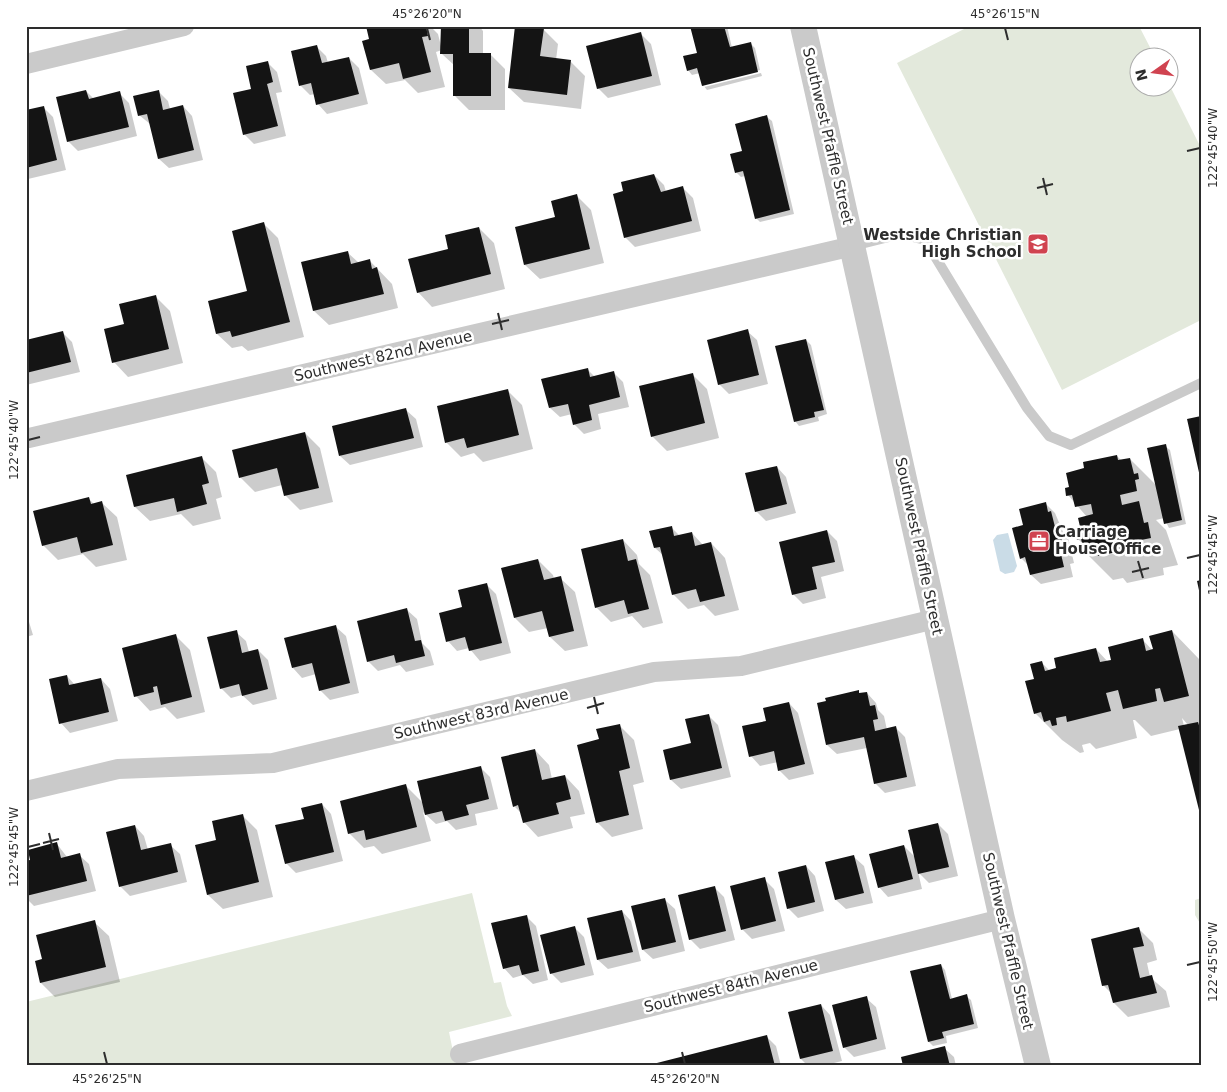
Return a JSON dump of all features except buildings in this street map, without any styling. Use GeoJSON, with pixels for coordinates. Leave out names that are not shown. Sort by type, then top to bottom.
{"type":"FeatureCollection","features":[{"type":"Feature","properties":{"kind":"street"},"geometry":{"type":"LineString","coordinates":[[26,64],[184,26]]}},
{"type":"Feature","properties":{"kind":"street","name":"Southwest Pfaffle Street"},"geometry":{"type":"LineString","coordinates":[[803,26],[1002,919],[1038,1066]]}},
{"type":"Feature","properties":{"kind":"street","name":"Southwest 82nd Avenue"},"geometry":{"type":"LineString","coordinates":[[29,438],[853,246]]}},
{"type":"Feature","properties":{"kind":"street","name":"Southwest 83rd Avenue"},"geometry":{"type":"LineString","coordinates":[[26,791],[118,769],[273,763],[654,672],[741,666],[935,619]]}},
{"type":"Feature","properties":{"kind":"street","name":"Southwest 84th Avenue"},"geometry":{"type":"LineString","coordinates":[[460,1054],[1002,919]]}},
{"type":"Feature","properties":{"kind":"lane"},"geometry":{"type":"LineString","coordinates":[[853,246],[902,234],[925,240],[1027,408],[1049,436],[1071,445],[1201,382]]}},
{"type":"Feature","properties":{"kind":"shaded area"},"geometry":{"type":"Polygon","coordinates":[[[970,26],[1139,26],[1150,48],[1130,48],[1130,98],[1176,98],[1201,148],[1201,320],[1062,390],[897,63],[970,26]]]}},
{"type":"Feature","properties":{"kind":"shaded area"},"geometry":{"type":"Polygon","coordinates":[[[472,893],[494,983],[501,982],[507,1006],[512,1016],[449,1032],[456,1066],[29,1066],[26,1054],[26,1002],[472,893]]]}},
{"type":"Feature","properties":{"kind":"shaded area"},"geometry":{"type":"Polygon","coordinates":[[[1201,898],[1201,925],[1195,915],[1195,900],[1201,898]]]}},
{"type":"Feature","properties":{"kind":"water"},"geometry":{"type":"Polygon","coordinates":[[[1008,533],[1017,566],[1014,572],[1005,574],[1000,571],[993,540],[997,535],[1008,533]]]}},
{"type":"Feature","properties":{"kind":"place","name":"Westside Christian High School"},"geometry":{"type":"Point","coordinates":[1038,244]}},
{"type":"Feature","properties":{"kind":"place","name":"Carriage House Office"},"geometry":{"type":"Point","coordinates":[1039,541]}}]}
